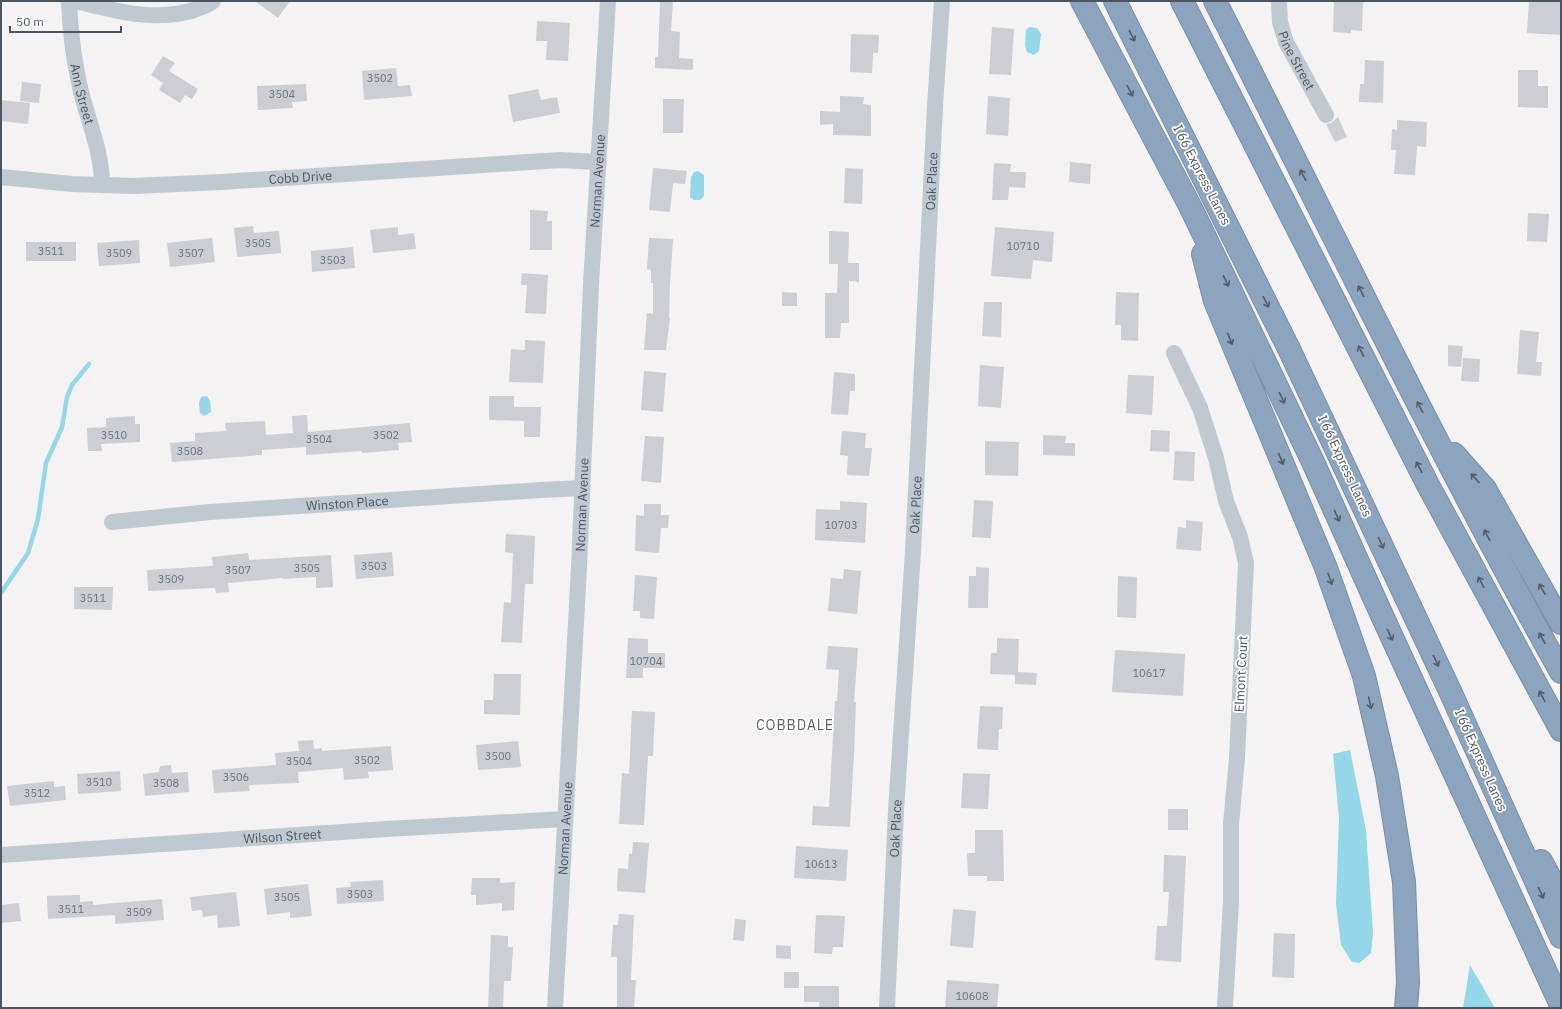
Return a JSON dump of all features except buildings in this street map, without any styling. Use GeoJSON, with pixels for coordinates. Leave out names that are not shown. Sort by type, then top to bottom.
{"type":"FeatureCollection","features":[{"type":"Feature","properties":{"kind":"highway"},"geometry":{"type":"LineString","coordinates":[[1082,1],[1191,208],[1313,462],[1561,1005]]}},
{"type":"Feature","properties":{"kind":"highway","name":"I 66 Express Lanes"},"geometry":{"type":"LineString","coordinates":[[1115,1],[1290,349],[1450,691],[1561,937]]}},
{"type":"Feature","properties":{"kind":"highway"},"geometry":{"type":"LineString","coordinates":[[1182,1],[1428,485],[1561,730]]}},
{"type":"Feature","properties":{"kind":"highway"},"geometry":{"type":"LineString","coordinates":[[1215,1],[1430,428],[1561,672]]}},
{"type":"Feature","properties":{"kind":"highway"},"geometry":{"type":"LineString","coordinates":[[1191,208],[1215,301],[1326,568],[1364,676],[1387,776],[1404,882],[1408,982],[1406,1008]]}},
{"type":"Feature","properties":{"kind":"highway"},"geometry":{"type":"LineString","coordinates":[[1430,428],[1485,489],[1561,623]]}},
{"type":"Feature","properties":{"kind":"highway"},"geometry":{"type":"LineString","coordinates":[[1450,691],[1561,898]]}},
{"type":"Feature","properties":{"kind":"street","name":"Ann Street"},"geometry":{"type":"LineString","coordinates":[[69,1],[70,26],[74,57],[81,92],[99,154],[102,185]]}},
{"type":"Feature","properties":{"kind":"street"},"geometry":{"type":"LineString","coordinates":[[76,1],[129,13],[156,15],[188,12],[208,5],[213,1]]}},
{"type":"Feature","properties":{"kind":"street","name":"Norman Avenue"},"geometry":{"type":"LineString","coordinates":[[555,1008],[591,284],[608,1]]}},
{"type":"Feature","properties":{"kind":"street","name":"Oak Place"},"geometry":{"type":"LineString","coordinates":[[887,1008],[896,811],[913,551],[935,106],[942,1]]}},
{"type":"Feature","properties":{"kind":"street","name":"Pine Street"},"geometry":{"type":"LineString","coordinates":[[1279,1],[1280,22],[1286,42],[1326,115]]}},
{"type":"Feature","properties":{"kind":"street","name":"Cobb Drive"},"geometry":{"type":"LineString","coordinates":[[1,177],[72,184],[133,186],[222,182],[560,160],[599,162]]}},
{"type":"Feature","properties":{"kind":"street","name":"Elmont Court"},"geometry":{"type":"LineString","coordinates":[[1174,353],[1200,408],[1216,458],[1226,501],[1240,537],[1246,563],[1236,758],[1231,824],[1231,901],[1225,1008]]}},
{"type":"Feature","properties":{"kind":"street","name":"Winston Place"},"geometry":{"type":"LineString","coordinates":[[112,522],[210,512],[582,488]]}},
{"type":"Feature","properties":{"kind":"street","name":"Wilson Street"},"geometry":{"type":"LineString","coordinates":[[1,855],[386,829],[564,819]]}},
{"type":"Feature","properties":{"kind":"water"},"geometry":{"type":"Polygon","coordinates":[[[1029,27],[1037,28],[1041,34],[1039,51],[1034,55],[1027,52],[1025,46],[1026,30],[1029,27]]]}},
{"type":"Feature","properties":{"kind":"water"},"geometry":{"type":"Polygon","coordinates":[[[698,171],[704,175],[704,196],[700,200],[694,200],[690,197],[691,177],[694,172],[698,171]]]}},
{"type":"Feature","properties":{"kind":"water"},"geometry":{"type":"Polygon","coordinates":[[[207,396],[210,401],[211,412],[204,416],[200,413],[199,403],[201,397],[207,396]]]}},
{"type":"Feature","properties":{"kind":"water"},"geometry":{"type":"Polygon","coordinates":[[[1350,750],[1366,830],[1373,933],[1371,953],[1359,963],[1352,962],[1341,945],[1336,904],[1339,818],[1333,754],[1350,750]]]}},
{"type":"Feature","properties":{"kind":"water"},"geometry":{"type":"Polygon","coordinates":[[[1470,965],[1495,1008],[1463,1008],[1470,965]]]}},
{"type":"Feature","properties":{"kind":"waterway"},"geometry":{"type":"LineString","coordinates":[[1,593],[28,553],[38,519],[46,463],[62,427],[67,397],[72,385],[89,364]]}},
{"type":"Feature","properties":{"kind":"district","name":"COBBDALE"},"geometry":{"type":"Point","coordinates":[795,725]}}]}
